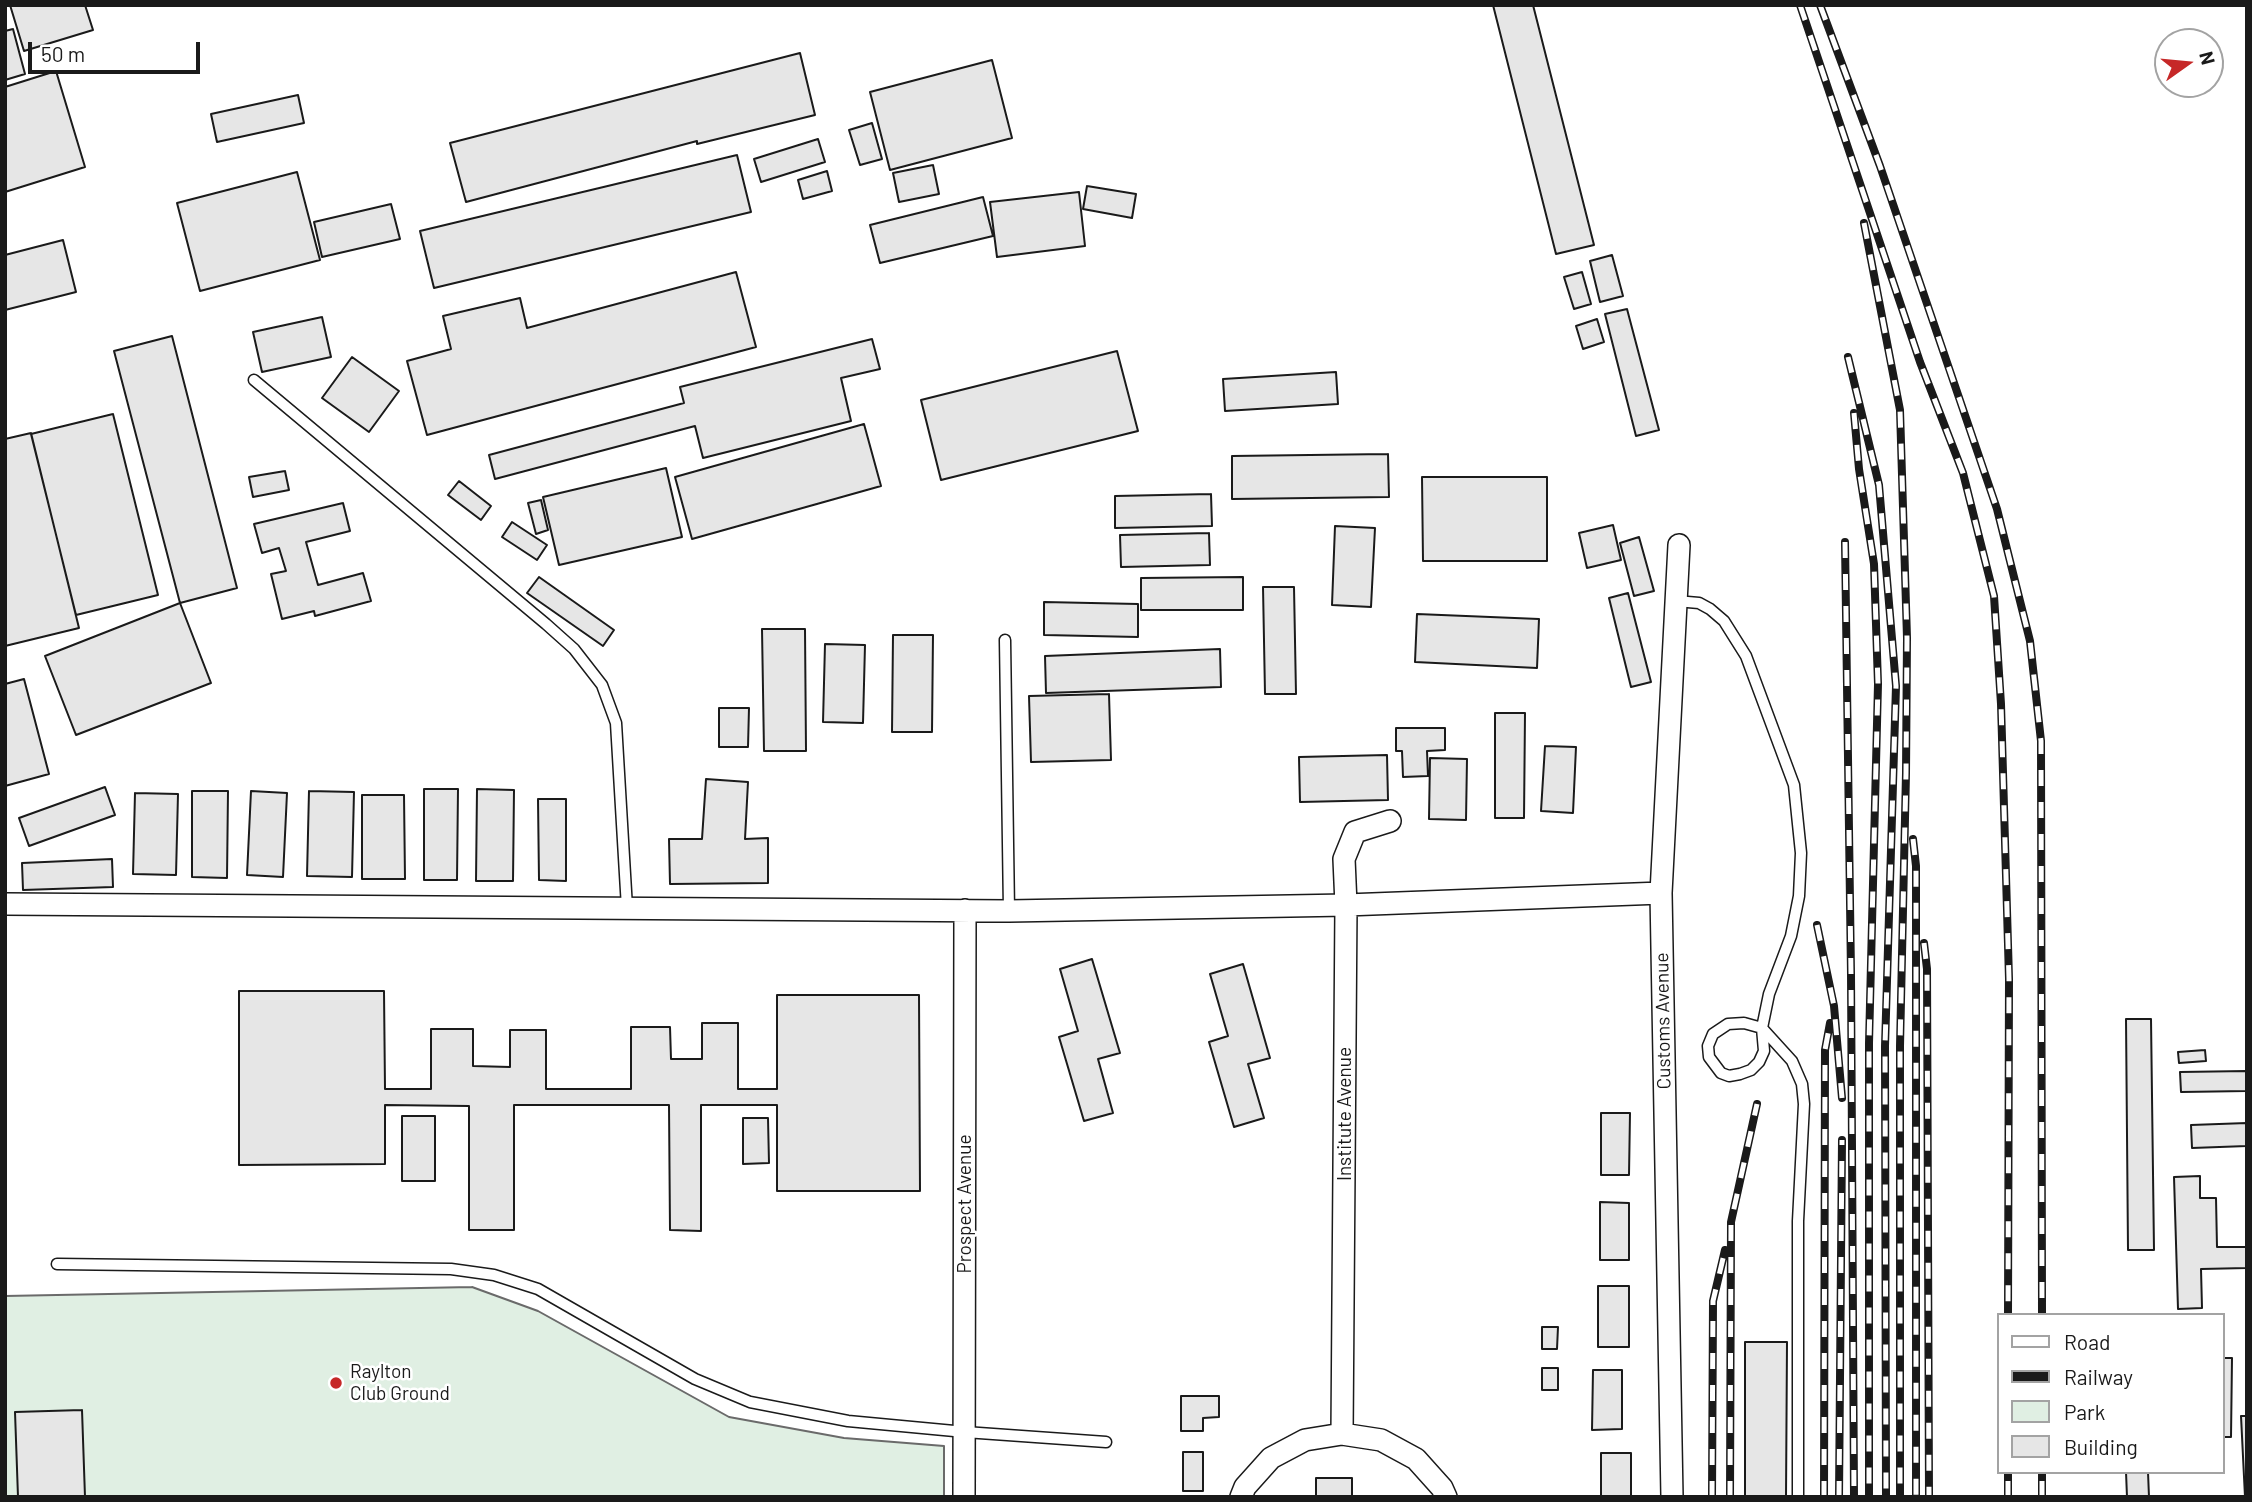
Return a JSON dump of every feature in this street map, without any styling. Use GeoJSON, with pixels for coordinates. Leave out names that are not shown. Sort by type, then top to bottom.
{"type":"FeatureCollection","features":[{"type":"Feature","properties":{"kind":"street","name":"Customs Avenue"},"geometry":{"type":"LineString","coordinates":[[1672,1497],[1661,893],[1679,545]]}},
{"type":"Feature","properties":{"kind":"street","name":"Institute Avenue"},"geometry":{"type":"LineString","coordinates":[[1342,1434],[1346,905],[1344,859],[1355,832],[1390,821]]}},
{"type":"Feature","properties":{"kind":"street"},"geometry":{"type":"LineString","coordinates":[[5,904],[1009,911],[1346,905],[1661,893]]}},
{"type":"Feature","properties":{"kind":"street","name":"Prospect Avenue"},"geometry":{"type":"LineString","coordinates":[[964,1497],[965,910]]}},
{"type":"Feature","properties":{"kind":"street"},"geometry":{"type":"LineString","coordinates":[[1241,1497],[1245,1487],[1271,1458],[1305,1440],[1342,1434],[1381,1440],[1416,1459],[1446,1497]]}},
{"type":"Feature","properties":{"kind":"lane"},"geometry":{"type":"LineString","coordinates":[[254,380],[547,624],[573,649],[602,685],[616,723],[626,908]]}},
{"type":"Feature","properties":{"kind":"lane"},"geometry":{"type":"LineString","coordinates":[[1676,601],[1699,603],[1724,621],[1746,656],[1794,785],[1801,853],[1799,896],[1791,936],[1769,993],[1762,1028],[1764,1051],[1751,1070],[1729,1076],[1715,1068],[1709,1057],[1708,1046],[1713,1034],[1728,1024],[1744,1023],[1762,1028],[1792,1061],[1802,1084],[1804,1104],[1798,1221],[1798,1497]]}},
{"type":"Feature","properties":{"kind":"lane"},"geometry":{"type":"LineString","coordinates":[[1005,640],[1009,911]]}},
{"type":"Feature","properties":{"kind":"lane"},"geometry":{"type":"LineString","coordinates":[[57,1264],[451,1269],[494,1275],[538,1290],[695,1380],[750,1402],[848,1421],[1105,1441]]}},
{"type":"Feature","properties":{"kind":"green space","name":"Raylton Club Ground"},"geometry":{"type":"Polygon","coordinates":[[[472,1287],[538,1311],[729,1417],[844,1438],[944,1446],[944,1497],[5,1497],[5,1296],[472,1287]]]}},
{"type":"Feature","properties":{"kind":"building"},"geometry":{"type":"Polygon","coordinates":[[[10,5],[85,5],[93,30],[24,51],[10,5]]]}},
{"type":"Feature","properties":{"kind":"building"},"geometry":{"type":"Polygon","coordinates":[[[1493,5],[1533,5],[1594,245],[1556,254],[1493,5]]]}},
{"type":"Feature","properties":{"kind":"building"},"geometry":{"type":"Polygon","coordinates":[[[13,29],[25,74],[5,80],[5,31],[13,29]]]}},
{"type":"Feature","properties":{"kind":"building"},"geometry":{"type":"Polygon","coordinates":[[[800,53],[815,115],[697,144],[697,141],[466,202],[450,143],[800,53]]]}},
{"type":"Feature","properties":{"kind":"building"},"geometry":{"type":"Polygon","coordinates":[[[992,60],[1012,138],[890,170],[870,92],[992,60]]]}},
{"type":"Feature","properties":{"kind":"building"},"geometry":{"type":"Polygon","coordinates":[[[56,71],[85,167],[5,192],[5,87],[56,71]]]}},
{"type":"Feature","properties":{"kind":"building"},"geometry":{"type":"Polygon","coordinates":[[[298,95],[304,123],[217,142],[211,114],[298,95]]]}},
{"type":"Feature","properties":{"kind":"building"},"geometry":{"type":"Polygon","coordinates":[[[872,123],[882,159],[860,165],[849,130],[872,123]]]}},
{"type":"Feature","properties":{"kind":"building"},"geometry":{"type":"Polygon","coordinates":[[[818,139],[825,162],[761,182],[754,159],[818,139]]]}},
{"type":"Feature","properties":{"kind":"building"},"geometry":{"type":"Polygon","coordinates":[[[737,155],[751,212],[434,288],[420,231],[737,155]]]}},
{"type":"Feature","properties":{"kind":"building"},"geometry":{"type":"Polygon","coordinates":[[[933,165],[939,194],[899,202],[893,173],[933,165]]]}},
{"type":"Feature","properties":{"kind":"building"},"geometry":{"type":"Polygon","coordinates":[[[827,171],[832,191],[803,199],[798,180],[827,171]]]}},
{"type":"Feature","properties":{"kind":"building"},"geometry":{"type":"Polygon","coordinates":[[[297,172],[320,260],[200,291],[177,203],[297,172]]]}},
{"type":"Feature","properties":{"kind":"building"},"geometry":{"type":"Polygon","coordinates":[[[1087,186],[1136,194],[1132,218],[1083,209],[1087,186]]]}},
{"type":"Feature","properties":{"kind":"building"},"geometry":{"type":"Polygon","coordinates":[[[1079,192],[1085,246],[997,257],[990,202],[1079,192]]]}},
{"type":"Feature","properties":{"kind":"building"},"geometry":{"type":"Polygon","coordinates":[[[983,197],[993,236],[880,263],[870,225],[983,197]]]}},
{"type":"Feature","properties":{"kind":"building"},"geometry":{"type":"Polygon","coordinates":[[[391,204],[400,239],[322,257],[314,222],[391,204]]]}},
{"type":"Feature","properties":{"kind":"building"},"geometry":{"type":"Polygon","coordinates":[[[63,240],[76,292],[5,310],[5,255],[63,240]]]}},
{"type":"Feature","properties":{"kind":"building"},"geometry":{"type":"Polygon","coordinates":[[[1612,255],[1623,296],[1600,302],[1590,261],[1612,255]]]}},
{"type":"Feature","properties":{"kind":"building"},"geometry":{"type":"Polygon","coordinates":[[[736,272],[756,347],[427,435],[407,361],[451,349],[443,316],[520,298],[527,328],[736,272]]]}},
{"type":"Feature","properties":{"kind":"building"},"geometry":{"type":"Polygon","coordinates":[[[1582,272],[1591,304],[1574,309],[1564,277],[1582,272]]]}},
{"type":"Feature","properties":{"kind":"building"},"geometry":{"type":"Polygon","coordinates":[[[1627,309],[1659,430],[1636,436],[1605,314],[1627,309]]]}},
{"type":"Feature","properties":{"kind":"building"},"geometry":{"type":"Polygon","coordinates":[[[322,317],[331,357],[262,372],[253,332],[322,317]]]}},
{"type":"Feature","properties":{"kind":"building"},"geometry":{"type":"Polygon","coordinates":[[[1597,319],[1604,342],[1583,349],[1576,326],[1597,319]]]}},
{"type":"Feature","properties":{"kind":"building"},"geometry":{"type":"Polygon","coordinates":[[[172,336],[237,588],[180,603],[114,351],[172,336]]]}},
{"type":"Feature","properties":{"kind":"building"},"geometry":{"type":"Polygon","coordinates":[[[872,339],[880,369],[841,378],[851,421],[703,458],[695,426],[495,479],[489,455],[684,403],[680,387],[872,339]]]}},
{"type":"Feature","properties":{"kind":"building"},"geometry":{"type":"Polygon","coordinates":[[[1117,351],[1138,431],[941,480],[921,400],[1117,351]]]}},
{"type":"Feature","properties":{"kind":"building"},"geometry":{"type":"Polygon","coordinates":[[[352,357],[399,391],[369,432],[322,398],[352,357]]]}},
{"type":"Feature","properties":{"kind":"building"},"geometry":{"type":"Polygon","coordinates":[[[1336,372],[1338,404],[1225,411],[1223,379],[1336,372]]]}},
{"type":"Feature","properties":{"kind":"building"},"geometry":{"type":"Polygon","coordinates":[[[113,414],[158,595],[76,615],[31,434],[113,414]]]}},
{"type":"Feature","properties":{"kind":"building"},"geometry":{"type":"Polygon","coordinates":[[[864,424],[881,486],[692,539],[675,477],[864,424]]]}},
{"type":"Feature","properties":{"kind":"building"},"geometry":{"type":"Polygon","coordinates":[[[31,433],[79,628],[5,646],[5,439],[31,433]]]}},
{"type":"Feature","properties":{"kind":"building"},"geometry":{"type":"Polygon","coordinates":[[[1388,454],[1389,497],[1232,499],[1232,456],[1388,454]]]}},
{"type":"Feature","properties":{"kind":"building"},"geometry":{"type":"Polygon","coordinates":[[[666,468],[682,537],[559,565],[543,497],[666,468]]]}},
{"type":"Feature","properties":{"kind":"building"},"geometry":{"type":"Polygon","coordinates":[[[285,471],[289,490],[253,497],[249,477],[285,471]]]}},
{"type":"Feature","properties":{"kind":"building"},"geometry":{"type":"Polygon","coordinates":[[[1422,477],[1547,477],[1547,561],[1423,561],[1422,477]]]}},
{"type":"Feature","properties":{"kind":"building"},"geometry":{"type":"Polygon","coordinates":[[[459,481],[491,506],[481,520],[448,495],[459,481]]]}},
{"type":"Feature","properties":{"kind":"building"},"geometry":{"type":"Polygon","coordinates":[[[1211,494],[1212,526],[1115,528],[1115,496],[1211,494]]]}},
{"type":"Feature","properties":{"kind":"building"},"geometry":{"type":"Polygon","coordinates":[[[541,500],[548,530],[536,534],[528,503],[541,500]]]}},
{"type":"Feature","properties":{"kind":"building"},"geometry":{"type":"Polygon","coordinates":[[[343,503],[350,531],[306,542],[318,585],[363,573],[371,601],[315,616],[314,611],[282,619],[271,574],[286,571],[279,548],[262,553],[254,524],[343,503]]]}},
{"type":"Feature","properties":{"kind":"building"},"geometry":{"type":"Polygon","coordinates":[[[512,522],[547,545],[537,560],[502,537],[512,522]]]}},
{"type":"Feature","properties":{"kind":"building"},"geometry":{"type":"Polygon","coordinates":[[[1613,525],[1621,560],[1587,568],[1579,533],[1613,525]]]}},
{"type":"Feature","properties":{"kind":"building"},"geometry":{"type":"Polygon","coordinates":[[[1335,526],[1375,528],[1371,607],[1332,605],[1335,526]]]}},
{"type":"Feature","properties":{"kind":"building"},"geometry":{"type":"Polygon","coordinates":[[[1209,533],[1210,565],[1121,567],[1120,535],[1209,533]]]}},
{"type":"Feature","properties":{"kind":"building"},"geometry":{"type":"Polygon","coordinates":[[[1639,537],[1654,591],[1634,596],[1620,543],[1639,537]]]}},
{"type":"Feature","properties":{"kind":"building"},"geometry":{"type":"Polygon","coordinates":[[[539,577],[614,630],[603,646],[527,593],[539,577]]]}},
{"type":"Feature","properties":{"kind":"building"},"geometry":{"type":"Polygon","coordinates":[[[1243,577],[1243,610],[1141,610],[1141,578],[1243,577]]]}},
{"type":"Feature","properties":{"kind":"building"},"geometry":{"type":"Polygon","coordinates":[[[1263,587],[1294,587],[1296,694],[1265,694],[1263,587]]]}},
{"type":"Feature","properties":{"kind":"building"},"geometry":{"type":"Polygon","coordinates":[[[1628,593],[1651,682],[1631,687],[1609,598],[1628,593]]]}},
{"type":"Feature","properties":{"kind":"building"},"geometry":{"type":"Polygon","coordinates":[[[1044,602],[1138,604],[1138,637],[1044,635],[1044,602]]]}},
{"type":"Feature","properties":{"kind":"building"},"geometry":{"type":"Polygon","coordinates":[[[180,603],[211,683],[76,735],[45,656],[180,603]]]}},
{"type":"Feature","properties":{"kind":"building"},"geometry":{"type":"Polygon","coordinates":[[[1417,614],[1539,619],[1537,668],[1415,662],[1417,614]]]}},
{"type":"Feature","properties":{"kind":"building"},"geometry":{"type":"Polygon","coordinates":[[[762,629],[805,629],[806,751],[764,751],[762,629]]]}},
{"type":"Feature","properties":{"kind":"building"},"geometry":{"type":"Polygon","coordinates":[[[893,635],[933,635],[932,732],[892,732],[893,635]]]}},
{"type":"Feature","properties":{"kind":"building"},"geometry":{"type":"Polygon","coordinates":[[[825,644],[865,645],[863,723],[823,722],[825,644]]]}},
{"type":"Feature","properties":{"kind":"building"},"geometry":{"type":"Polygon","coordinates":[[[1220,649],[1221,687],[1046,693],[1045,656],[1220,649]]]}},
{"type":"Feature","properties":{"kind":"building"},"geometry":{"type":"Polygon","coordinates":[[[24,679],[49,774],[5,786],[5,684],[24,679]]]}},
{"type":"Feature","properties":{"kind":"building"},"geometry":{"type":"Polygon","coordinates":[[[1109,694],[1111,760],[1031,762],[1029,696],[1109,694]]]}},
{"type":"Feature","properties":{"kind":"building"},"geometry":{"type":"Polygon","coordinates":[[[719,708],[749,708],[748,747],[719,747],[719,708]]]}},
{"type":"Feature","properties":{"kind":"building"},"geometry":{"type":"Polygon","coordinates":[[[1495,713],[1525,713],[1524,818],[1495,818],[1495,713]]]}},
{"type":"Feature","properties":{"kind":"building"},"geometry":{"type":"Polygon","coordinates":[[[1396,728],[1445,728],[1445,750],[1427,751],[1428,776],[1403,777],[1402,751],[1396,751],[1396,728]]]}},
{"type":"Feature","properties":{"kind":"building"},"geometry":{"type":"Polygon","coordinates":[[[1545,746],[1576,747],[1573,813],[1541,811],[1545,746]]]}},
{"type":"Feature","properties":{"kind":"building"},"geometry":{"type":"Polygon","coordinates":[[[1387,755],[1388,800],[1300,802],[1299,757],[1387,755]]]}},
{"type":"Feature","properties":{"kind":"building"},"geometry":{"type":"Polygon","coordinates":[[[1430,758],[1467,759],[1466,820],[1429,819],[1430,758]]]}},
{"type":"Feature","properties":{"kind":"building"},"geometry":{"type":"Polygon","coordinates":[[[706,779],[748,782],[745,839],[768,838],[768,883],[670,884],[669,839],[702,839],[706,779]]]}},
{"type":"Feature","properties":{"kind":"building"},"geometry":{"type":"Polygon","coordinates":[[[105,787],[115,815],[29,846],[19,818],[105,787]]]}},
{"type":"Feature","properties":{"kind":"building"},"geometry":{"type":"Polygon","coordinates":[[[424,789],[458,789],[457,880],[424,880],[424,789]]]}},
{"type":"Feature","properties":{"kind":"building"},"geometry":{"type":"Polygon","coordinates":[[[477,789],[514,790],[513,881],[476,881],[477,789]]]}},
{"type":"Feature","properties":{"kind":"building"},"geometry":{"type":"Polygon","coordinates":[[[192,791],[228,791],[227,878],[192,877],[192,791]]]}},
{"type":"Feature","properties":{"kind":"building"},"geometry":{"type":"Polygon","coordinates":[[[251,791],[287,793],[283,877],[247,875],[251,791]]]}},
{"type":"Feature","properties":{"kind":"building"},"geometry":{"type":"Polygon","coordinates":[[[309,791],[354,792],[352,877],[307,876],[309,791]]]}},
{"type":"Feature","properties":{"kind":"building"},"geometry":{"type":"Polygon","coordinates":[[[135,793],[178,794],[176,875],[133,874],[135,793]]]}},
{"type":"Feature","properties":{"kind":"building"},"geometry":{"type":"Polygon","coordinates":[[[362,795],[404,795],[405,879],[362,879],[362,795]]]}},
{"type":"Feature","properties":{"kind":"building"},"geometry":{"type":"Polygon","coordinates":[[[538,799],[566,799],[566,881],[539,880],[538,799]]]}},
{"type":"Feature","properties":{"kind":"building"},"geometry":{"type":"Polygon","coordinates":[[[112,859],[113,887],[23,890],[22,863],[112,859]]]}},
{"type":"Feature","properties":{"kind":"building"},"geometry":{"type":"Polygon","coordinates":[[[1092,959],[1120,1053],[1098,1059],[1113,1113],[1084,1121],[1059,1037],[1078,1031],[1060,969],[1092,959]]]}},
{"type":"Feature","properties":{"kind":"building"},"geometry":{"type":"Polygon","coordinates":[[[1243,964],[1270,1058],[1248,1064],[1264,1118],[1234,1127],[1209,1042],[1228,1036],[1210,974],[1243,964]]]}},
{"type":"Feature","properties":{"kind":"building"},"geometry":{"type":"Polygon","coordinates":[[[239,991],[384,991],[385,1089],[431,1089],[431,1029],[473,1029],[473,1066],[510,1067],[510,1030],[546,1030],[546,1089],[631,1089],[631,1027],[670,1027],[671,1059],[702,1059],[702,1023],[738,1023],[738,1089],[777,1089],[777,995],[919,995],[920,1191],[777,1191],[777,1105],[701,1105],[701,1231],[670,1230],[669,1105],[514,1105],[514,1230],[469,1230],[469,1106],[385,1105],[385,1164],[239,1165],[239,991]]]}},
{"type":"Feature","properties":{"kind":"building"},"geometry":{"type":"Polygon","coordinates":[[[2126,1019],[2151,1019],[2154,1250],[2128,1250],[2126,1019]]]}},
{"type":"Feature","properties":{"kind":"building"},"geometry":{"type":"Polygon","coordinates":[[[2205,1050],[2206,1061],[2179,1063],[2178,1052],[2205,1050]]]}},
{"type":"Feature","properties":{"kind":"building"},"geometry":{"type":"Polygon","coordinates":[[[2247,1071],[2247,1091],[2181,1092],[2180,1072],[2247,1071]]]}},
{"type":"Feature","properties":{"kind":"building"},"geometry":{"type":"Polygon","coordinates":[[[1601,1113],[1630,1113],[1629,1175],[1601,1175],[1601,1113]]]}},
{"type":"Feature","properties":{"kind":"building"},"geometry":{"type":"Polygon","coordinates":[[[402,1116],[435,1116],[435,1181],[402,1181],[402,1116]]]}},
{"type":"Feature","properties":{"kind":"building"},"geometry":{"type":"Polygon","coordinates":[[[743,1118],[768,1118],[769,1163],[743,1164],[743,1118]]]}},
{"type":"Feature","properties":{"kind":"building"},"geometry":{"type":"Polygon","coordinates":[[[2247,1123],[2247,1146],[2192,1148],[2191,1125],[2247,1123]]]}},
{"type":"Feature","properties":{"kind":"building"},"geometry":{"type":"Polygon","coordinates":[[[2200,1176],[2200,1198],[2216,1198],[2217,1247],[2247,1247],[2247,1268],[2201,1269],[2202,1308],[2178,1309],[2174,1177],[2200,1176]]]}},
{"type":"Feature","properties":{"kind":"building"},"geometry":{"type":"Polygon","coordinates":[[[1600,1202],[1629,1203],[1629,1260],[1600,1260],[1600,1202]]]}},
{"type":"Feature","properties":{"kind":"building"},"geometry":{"type":"Polygon","coordinates":[[[1598,1286],[1629,1286],[1629,1347],[1598,1347],[1598,1286]]]}},
{"type":"Feature","properties":{"kind":"building"},"geometry":{"type":"Polygon","coordinates":[[[1542,1327],[1558,1327],[1557,1349],[1542,1349],[1542,1327]]]}},
{"type":"Feature","properties":{"kind":"building"},"geometry":{"type":"Polygon","coordinates":[[[1745,1342],[1787,1342],[1786,1497],[1745,1497],[1745,1342]]]}},
{"type":"Feature","properties":{"kind":"building"},"geometry":{"type":"Polygon","coordinates":[[[2224,1358],[2232,1358],[2231,1437],[2224,1437],[2224,1358]]]}},
{"type":"Feature","properties":{"kind":"building"},"geometry":{"type":"Polygon","coordinates":[[[1542,1368],[1558,1368],[1558,1390],[1542,1390],[1542,1368]]]}},
{"type":"Feature","properties":{"kind":"building"},"geometry":{"type":"Polygon","coordinates":[[[1593,1370],[1622,1370],[1622,1429],[1592,1430],[1593,1370]]]}},
{"type":"Feature","properties":{"kind":"building"},"geometry":{"type":"Polygon","coordinates":[[[1181,1396],[1219,1396],[1219,1417],[1203,1418],[1203,1431],[1181,1431],[1181,1396]]]}},
{"type":"Feature","properties":{"kind":"building"},"geometry":{"type":"Polygon","coordinates":[[[82,1410],[85,1497],[18,1497],[15,1412],[82,1410]]]}},
{"type":"Feature","properties":{"kind":"building"},"geometry":{"type":"Polygon","coordinates":[[[2241,1416],[2247,1416],[2247,1497],[2245,1497],[2241,1416]]]}},
{"type":"Feature","properties":{"kind":"building"},"geometry":{"type":"Polygon","coordinates":[[[1183,1452],[1203,1452],[1203,1491],[1183,1491],[1183,1452]]]}},
{"type":"Feature","properties":{"kind":"building"},"geometry":{"type":"Polygon","coordinates":[[[1601,1453],[1631,1453],[1631,1497],[1601,1497],[1601,1453]]]}},
{"type":"Feature","properties":{"kind":"building"},"geometry":{"type":"Polygon","coordinates":[[[2126,1474],[2148,1474],[2149,1497],[2127,1497],[2126,1474]]]}},
{"type":"Feature","properties":{"kind":"building"},"geometry":{"type":"Polygon","coordinates":[[[1316,1478],[1352,1478],[1352,1497],[1316,1497],[1316,1478]]]}},
{"type":"Feature","properties":{"kind":"railway"},"geometry":{"type":"LineString","coordinates":[[1800,5],[1920,362],[1963,473],[1994,596],[2001,704],[2009,979],[2008,1313]]}},
{"type":"Feature","properties":{"kind":"railway"},"geometry":{"type":"LineString","coordinates":[[1820,5],[1880,166],[1997,509],[2030,641],[2041,741],[2042,1313]]}},
{"type":"Feature","properties":{"kind":"railway"},"geometry":{"type":"LineString","coordinates":[[1864,223],[1900,410],[1907,638],[1900,1046],[1900,1497]]}},
{"type":"Feature","properties":{"kind":"railway"},"geometry":{"type":"LineString","coordinates":[[1848,357],[1879,485],[1896,686],[1885,1046],[1886,1497]]}},
{"type":"Feature","properties":{"kind":"railway"},"geometry":{"type":"LineString","coordinates":[[1854,413],[1859,469],[1874,564],[1878,684],[1869,1043],[1869,1497]]}},
{"type":"Feature","properties":{"kind":"railway"},"geometry":{"type":"LineString","coordinates":[[1845,542],[1854,1497]]}},
{"type":"Feature","properties":{"kind":"railway"},"geometry":{"type":"LineString","coordinates":[[1913,839],[1916,866],[1916,1497]]}},
{"type":"Feature","properties":{"kind":"railway"},"geometry":{"type":"LineString","coordinates":[[1817,925],[1834,1006],[1842,1098]]}},
{"type":"Feature","properties":{"kind":"railway"},"geometry":{"type":"LineString","coordinates":[[1924,943],[1927,969],[1929,1497]]}},
{"type":"Feature","properties":{"kind":"railway"},"geometry":{"type":"LineString","coordinates":[[1824,1497],[1825,1050],[1830,1023]]}},
{"type":"Feature","properties":{"kind":"railway"},"geometry":{"type":"LineString","coordinates":[[1730,1497],[1731,1222],[1757,1104]]}},
{"type":"Feature","properties":{"kind":"railway"},"geometry":{"type":"LineString","coordinates":[[1839,1497],[1842,1140]]}},
{"type":"Feature","properties":{"kind":"railway"},"geometry":{"type":"LineString","coordinates":[[1712,1497],[1713,1301],[1725,1250]]}},
{"type":"Feature","properties":{"kind":"railway"},"geometry":{"type":"LineString","coordinates":[[2008,1474],[2008,1497]]}},
{"type":"Feature","properties":{"kind":"railway"},"geometry":{"type":"LineString","coordinates":[[2042,1474],[2042,1497]]}},
{"type":"Feature","properties":{"kind":"place","name":"Raylton Club Ground"},"geometry":{"type":"Point","coordinates":[336,1383]}}]}
